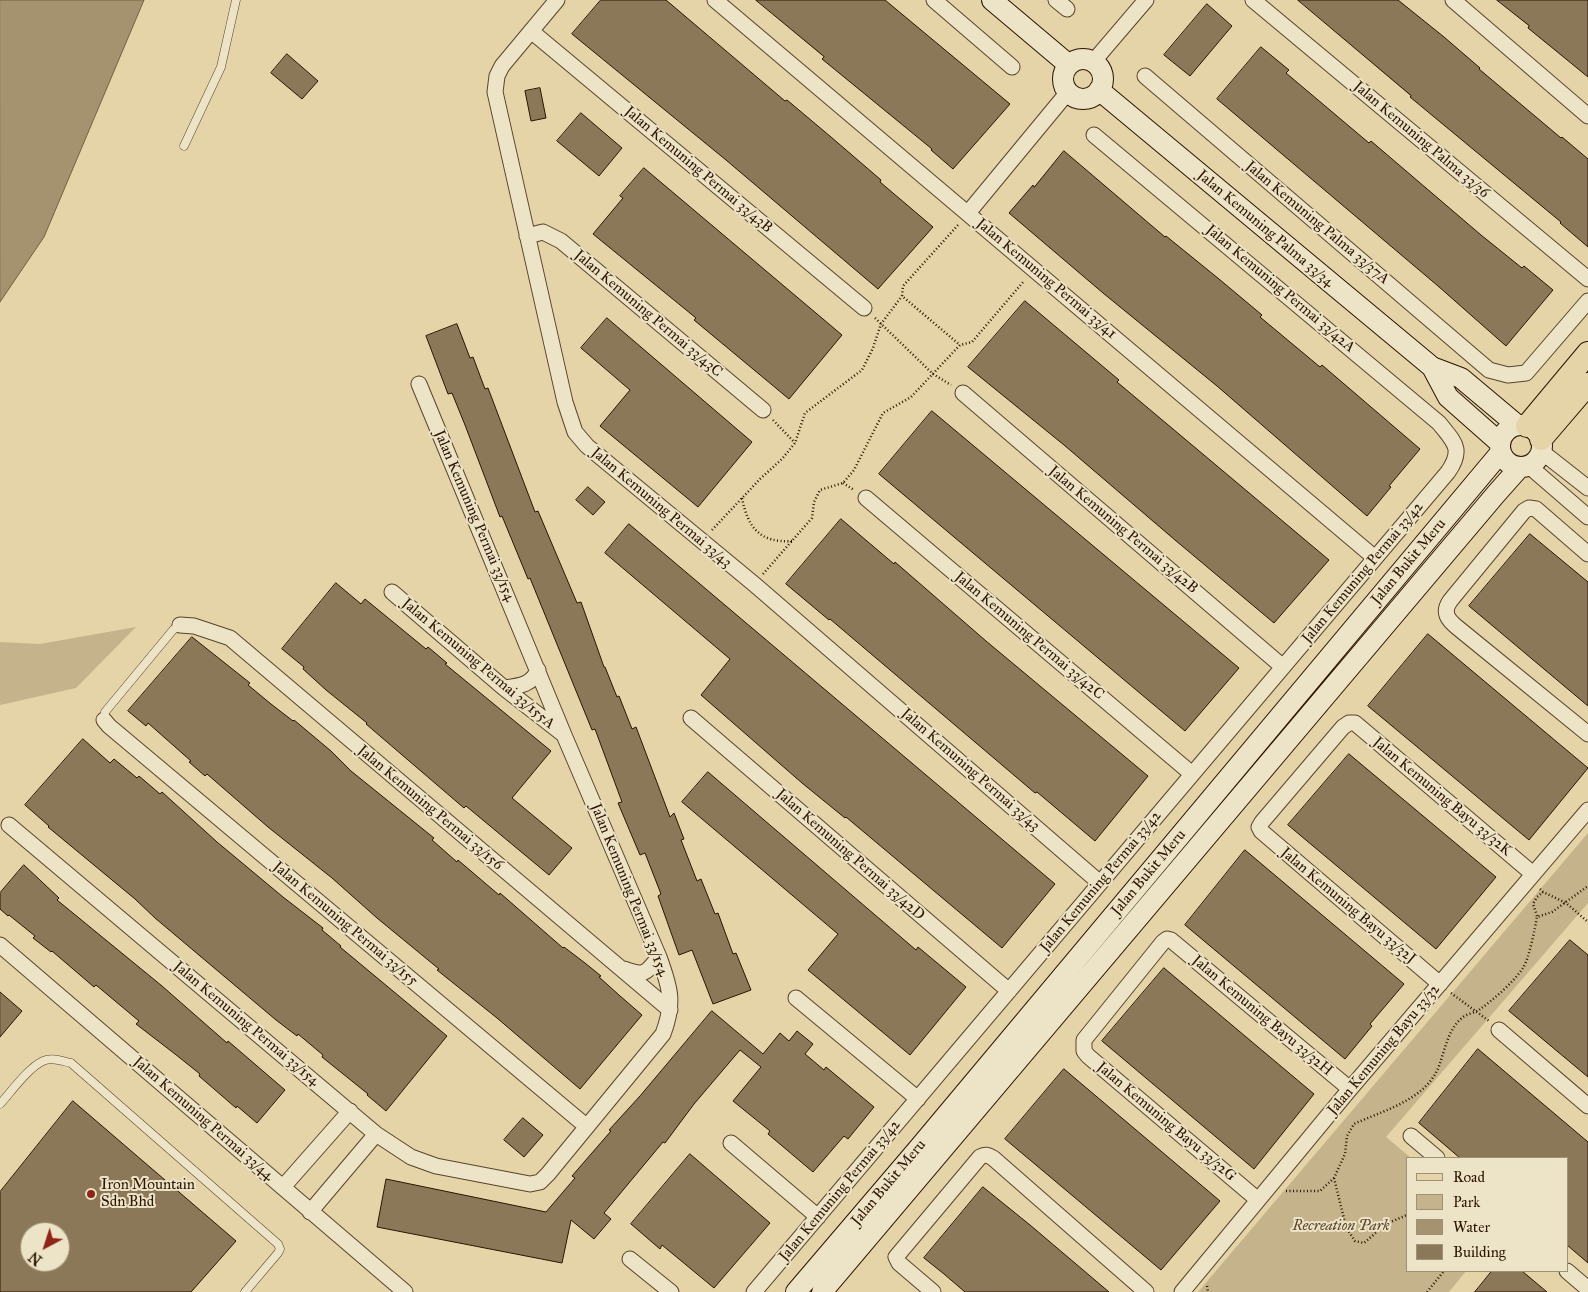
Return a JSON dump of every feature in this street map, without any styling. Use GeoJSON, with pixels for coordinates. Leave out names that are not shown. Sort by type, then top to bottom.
{"type":"FeatureCollection","features":[{"type":"Feature","properties":{"kind":"main road"},"geometry":{"type":"LineString","coordinates":[[992,0],[1068,65]]}},
{"type":"Feature","properties":{"kind":"main road"},"geometry":{"type":"LineString","coordinates":[[1080,59],[1087,59],[1093,62],[1103,78],[1099,90],[1095,94],[1084,98],[1073,96],[1068,92],[1063,81],[1068,65],[1080,59]]}},
{"type":"Feature","properties":{"kind":"main road","name":"Jalan Kemuning Palma 33/34"},"geometry":{"type":"LineString","coordinates":[[1099,90],[1432,367],[1461,378],[1529,446],[1510,464],[1503,457],[1500,448],[1448,397],[1432,367]]}},
{"type":"Feature","properties":{"kind":"main road"},"geometry":{"type":"LineString","coordinates":[[1529,446],[1588,353]]}},
{"type":"Feature","properties":{"kind":"main road"},"geometry":{"type":"LineString","coordinates":[[1529,446],[1588,384]]}},
{"type":"Feature","properties":{"kind":"main road","name":"Jalan Bukit Meru"},"geometry":{"type":"LineString","coordinates":[[796,1292],[944,1118],[1500,448],[1504,433],[1512,427],[1529,446],[1496,494],[822,1292]]}},
{"type":"Feature","properties":{"kind":"street","name":"Jalan Kemuning Permai 33/43"},"geometry":{"type":"LineString","coordinates":[[557,0],[502,66],[497,76],[495,92],[564,402],[575,432],[587,446],[754,584],[1100,883]]}},
{"type":"Feature","properties":{"kind":"street","name":"Jalan Kemuning Permai 33/41"},"geometry":{"type":"LineString","coordinates":[[715,0],[1375,558]]}},
{"type":"Feature","properties":{"kind":"street"},"geometry":{"type":"LineString","coordinates":[[934,0],[1012,66]]}},
{"type":"Feature","properties":{"kind":"street"},"geometry":{"type":"LineString","coordinates":[[1093,62],[1146,0]]}},
{"type":"Feature","properties":{"kind":"street","name":"Jalan Kemuning Palma 33/36"},"geometry":{"type":"LineString","coordinates":[[1253,0],[1588,279]]}},
{"type":"Feature","properties":{"kind":"street"},"geometry":{"type":"LineString","coordinates":[[1453,0],[1588,116]]}},
{"type":"Feature","properties":{"kind":"street","name":"Jalan Kemuning Permai 33/43B"},"geometry":{"type":"LineString","coordinates":[[531,31],[864,308]]}},
{"type":"Feature","properties":{"kind":"street","name":"Jalan Kemuning Palma 33/37A"},"geometry":{"type":"LineString","coordinates":[[1144,76],[1489,370],[1508,375],[1526,373],[1588,301]]}},
{"type":"Feature","properties":{"kind":"street"},"geometry":{"type":"LineString","coordinates":[[968,213],[1068,92]]}},
{"type":"Feature","properties":{"kind":"street","name":"Jalan Kemuning Permai 33/42A"},"geometry":{"type":"LineString","coordinates":[[1094,135],[1421,407],[1439,423],[1454,443],[1457,451]]}},
{"type":"Feature","properties":{"kind":"street","name":"Jalan Kemuning Permai 33/43C"},"geometry":{"type":"LineString","coordinates":[[527,236],[543,232],[561,241],[763,410]]}},
{"type":"Feature","properties":{"kind":"street","name":"Jalan Kemuning Permai 33/154"},"geometry":{"type":"LineString","coordinates":[[10,825],[376,1134],[411,1157],[436,1166],[530,1184],[540,1182],[548,1174],[663,1034],[670,1010],[670,990],[659,956],[564,735],[419,384]]}},
{"type":"Feature","properties":{"kind":"street","name":"Jalan Kemuning Permai 33/42B"},"geometry":{"type":"LineString","coordinates":[[963,393],[1284,667]]}},
{"type":"Feature","properties":{"kind":"street"},"geometry":{"type":"LineString","coordinates":[[1529,446],[1588,488]]}},
{"type":"Feature","properties":{"kind":"street"},"geometry":{"type":"LineString","coordinates":[[1529,446],[1588,517]]}},
{"type":"Feature","properties":{"kind":"street","name":"Jalan Kemuning Permai 33/42"},"geometry":{"type":"LineString","coordinates":[[754,1292],[1448,472],[1455,462],[1457,451]]}},
{"type":"Feature","properties":{"kind":"street","name":"Jalan Kemuning Permai 33/42C"},"geometry":{"type":"LineString","coordinates":[[866,498],[1192,774]]}},
{"type":"Feature","properties":{"kind":"street"},"geometry":{"type":"LineString","coordinates":[[1588,554],[1536,509],[1529,508],[1524,511],[1446,607],[1446,614],[1449,620],[1588,734]]}},
{"type":"Feature","properties":{"kind":"street","name":"Jalan Kemuning Permai 33/155A"},"geometry":{"type":"LineString","coordinates":[[392,592],[504,688],[564,735]]}},
{"type":"Feature","properties":{"kind":"street","name":"Jalan Kemuning Permai 33/156"},"geometry":{"type":"LineString","coordinates":[[180,625],[194,626],[230,638],[670,1010]]}},
{"type":"Feature","properties":{"kind":"street"},"geometry":{"type":"LineString","coordinates":[[504,688],[523,686],[535,677],[538,670]]}},
{"type":"Feature","properties":{"kind":"street","name":"Jalan Kemuning Permai 33/42D"},"geometry":{"type":"LineString","coordinates":[[691,718],[1009,991]]}},
{"type":"Feature","properties":{"kind":"street","name":"Jalan Kemuning Permai 33/155"},"geometry":{"type":"LineString","coordinates":[[104,720],[586,1126]]}},
{"type":"Feature","properties":{"kind":"street","name":"Jalan Kemuning Bayu 33/32K"},"geometry":{"type":"LineString","coordinates":[[1259,827],[1343,726],[1355,724],[1533,874]]}},
{"type":"Feature","properties":{"kind":"street","name":"Jalan Kemuning Bayu 33/32"},"geometry":{"type":"LineString","coordinates":[[1182,1292],[1350,1089],[1588,810]]}},
{"type":"Feature","properties":{"kind":"street","name":"Jalan Kemuning Bayu 33/32J"},"geometry":{"type":"LineString","coordinates":[[1259,827],[1260,831],[1440,984]]}},
{"type":"Feature","properties":{"kind":"street","name":"Jalan Kemuning Bayu 33/32G"},"geometry":{"type":"LineString","coordinates":[[1174,942],[1167,939],[1163,942],[1084,1040],[1084,1051],[1262,1194]]}},
{"type":"Feature","properties":{"kind":"street","name":"Jalan Kemuning Bayu 33/32H"},"geometry":{"type":"LineString","coordinates":[[1174,942],[1350,1089]]}},
{"type":"Feature","properties":{"kind":"street","name":"Jalan Kemuning Permai 33/44"},"geometry":{"type":"LineString","coordinates":[[0,945],[405,1292]]}},
{"type":"Feature","properties":{"kind":"street"},"geometry":{"type":"LineString","coordinates":[[615,965],[636,974],[643,974],[649,970],[659,956]]}},
{"type":"Feature","properties":{"kind":"street"},"geometry":{"type":"LineString","coordinates":[[796,998],[918,1098]]}},
{"type":"Feature","properties":{"kind":"street"},"geometry":{"type":"LineString","coordinates":[[1499,1030],[1588,1106]]}},
{"type":"Feature","properties":{"kind":"street"},"geometry":{"type":"LineString","coordinates":[[283,1187],[350,1111]]}},
{"type":"Feature","properties":{"kind":"street"},"geometry":{"type":"LineString","coordinates":[[310,1212],[376,1134]]}},
{"type":"Feature","properties":{"kind":"street"},"geometry":{"type":"LineString","coordinates":[[1411,1136],[1436,1157]]}},
{"type":"Feature","properties":{"kind":"street"},"geometry":{"type":"LineString","coordinates":[[732,1143],[818,1217]]}},
{"type":"Feature","properties":{"kind":"street"},"geometry":{"type":"LineString","coordinates":[[933,1292],[899,1263],[896,1257],[980,1157],[988,1155],[1146,1292]]}},
{"type":"Feature","properties":{"kind":"street"},"geometry":{"type":"LineString","coordinates":[[630,1259],[671,1292]]}},
{"type":"Feature","properties":{"kind":"street"},"geometry":{"type":"LineString","coordinates":[[1568,1272],[1588,1289]]}},
{"type":"Feature","properties":{"kind":"lane"},"geometry":{"type":"LineString","coordinates":[[184,146],[222,67],[236,0]]}},
{"type":"Feature","properties":{"kind":"lane"},"geometry":{"type":"LineString","coordinates":[[104,720],[105,712],[173,630],[180,625]]}},
{"type":"Feature","properties":{"kind":"lane"},"geometry":{"type":"LineString","coordinates":[[0,1104],[32,1069],[44,1061],[55,1059],[71,1063],[278,1244],[280,1249],[278,1253],[245,1292]]}},
{"type":"Feature","properties":{"kind":"path"},"geometry":{"type":"LineString","coordinates":[[702,541],[760,479],[782,459],[795,443],[805,413],[862,370],[873,348],[881,324],[902,296],[903,286],[968,213]]}},
{"type":"Feature","properties":{"kind":"path"},"geometry":{"type":"LineString","coordinates":[[754,584],[812,518],[814,502],[820,490],[843,483],[854,470],[883,413],[910,396],[960,345],[972,342],[1034,269]]}},
{"type":"Feature","properties":{"kind":"path"},"geometry":{"type":"LineString","coordinates":[[902,296],[960,345]]}},
{"type":"Feature","properties":{"kind":"path"},"geometry":{"type":"LineString","coordinates":[[864,308],[933,374],[963,393]]}},
{"type":"Feature","properties":{"kind":"path"},"geometry":{"type":"LineString","coordinates":[[763,410],[795,443]]}},
{"type":"Feature","properties":{"kind":"path"},"geometry":{"type":"LineString","coordinates":[[742,498],[745,514],[755,530],[767,538],[783,542],[792,541]]}},
{"type":"Feature","properties":{"kind":"path"},"geometry":{"type":"LineString","coordinates":[[1537,916],[1552,912],[1588,886]]}},
{"type":"Feature","properties":{"kind":"path"},"geometry":{"type":"LineString","coordinates":[[1262,1194],[1320,1191],[1334,1178],[1345,1154],[1347,1136],[1354,1124],[1412,1098],[1428,1085],[1439,1066],[1447,1039],[1461,1018],[1477,1011],[1497,995],[1524,967],[1537,916],[1533,904],[1537,897],[1543,892],[1566,903],[1588,922]]}},
{"type":"Feature","properties":{"kind":"path"},"geometry":{"type":"LineString","coordinates":[[1440,984],[1499,1030]]}},
{"type":"Feature","properties":{"kind":"path"},"geometry":{"type":"LineString","coordinates":[[1334,1178],[1346,1227],[1355,1241],[1364,1243],[1386,1224],[1406,1215]]}},
{"type":"Feature","properties":{"kind":"path"},"geometry":{"type":"LineString","coordinates":[[1428,1292],[1443,1272]]}},
{"type":"Feature","properties":{"kind":"green space"},"geometry":{"type":"Polygon","coordinates":[[[136,627],[76,688],[0,705],[0,642],[40,644],[136,627]]]}},
{"type":"Feature","properties":{"kind":"green space","name":"Recreation Park"},"geometry":{"type":"Polygon","coordinates":[[[1588,833],[1588,903],[1386,1137],[1410,1157],[1406,1157],[1406,1272],[1465,1272],[1449,1292],[1198,1292],[1588,833]]]}},
{"type":"Feature","properties":{"kind":"water"},"geometry":{"type":"Polygon","coordinates":[[[0,0],[144,0],[44,237],[0,302],[0,0]]]}},
{"type":"Feature","properties":{"kind":"building"},"geometry":{"type":"Polygon","coordinates":[[[601,0],[666,0],[785,101],[787,100],[831,137],[933,227],[878,289],[726,160],[572,34],[601,0]]]}},
{"type":"Feature","properties":{"kind":"building"},"geometry":{"type":"Polygon","coordinates":[[[756,0],[885,0],[1010,104],[953,169],[932,149],[822,59],[824,57],[756,0]]]}},
{"type":"Feature","properties":{"kind":"building"},"geometry":{"type":"Polygon","coordinates":[[[1298,0],[1398,0],[1588,159],[1588,247],[1561,222],[1410,97],[1298,0]]]}},
{"type":"Feature","properties":{"kind":"building"},"geometry":{"type":"Polygon","coordinates":[[[1497,0],[1588,0],[1588,77],[1528,28],[1529,26],[1497,0]]]}},
{"type":"Feature","properties":{"kind":"building"},"geometry":{"type":"Polygon","coordinates":[[[1207,4],[1232,26],[1190,76],[1164,55],[1207,4]]]}},
{"type":"Feature","properties":{"kind":"building"},"geometry":{"type":"Polygon","coordinates":[[[1261,47],[1289,70],[1286,73],[1369,143],[1371,141],[1481,235],[1553,290],[1506,346],[1217,99],[1261,47]]]}},
{"type":"Feature","properties":{"kind":"building"},"geometry":{"type":"Polygon","coordinates":[[[287,54],[318,81],[302,99],[271,73],[287,54]]]}},
{"type":"Feature","properties":{"kind":"building"},"geometry":{"type":"Polygon","coordinates":[[[540,88],[546,118],[531,121],[525,91],[540,88]]]}},
{"type":"Feature","properties":{"kind":"building"},"geometry":{"type":"Polygon","coordinates":[[[581,113],[622,148],[599,176],[557,141],[581,113]]]}},
{"type":"Feature","properties":{"kind":"building"},"geometry":{"type":"Polygon","coordinates":[[[1064,151],[1165,237],[1262,315],[1260,317],[1320,367],[1322,365],[1420,449],[1367,516],[1217,386],[1009,213],[1064,151]]]}},
{"type":"Feature","properties":{"kind":"building"},"geometry":{"type":"Polygon","coordinates":[[[644,168],[842,335],[789,399],[694,320],[696,318],[593,234],[623,198],[620,196],[644,168]]]}},
{"type":"Feature","properties":{"kind":"building"},"geometry":{"type":"Polygon","coordinates":[[[1025,301],[1119,380],[1117,382],[1329,560],[1274,623],[1064,445],[968,367],[1025,301]]]}},
{"type":"Feature","properties":{"kind":"building"},"geometry":{"type":"Polygon","coordinates":[[[607,318],[752,442],[698,507],[600,426],[630,390],[581,348],[607,318]]]}},
{"type":"Feature","properties":{"kind":"building"},"geometry":{"type":"Polygon","coordinates":[[[457,324],[470,358],[473,357],[485,389],[488,388],[535,512],[538,511],[577,603],[581,602],[604,667],[617,697],[619,696],[632,729],[636,727],[670,817],[674,813],[684,839],[681,840],[697,881],[701,879],[715,914],[718,913],[733,954],[736,953],[751,990],[713,1004],[692,950],[679,955],[658,896],[661,894],[645,853],[640,855],[618,803],[622,802],[595,729],[592,730],[530,578],[528,579],[502,516],[500,517],[452,393],[448,394],[426,336],[457,324]]]}},
{"type":"Feature","properties":{"kind":"building"},"geometry":{"type":"Polygon","coordinates":[[[932,411],[1239,668],[1185,731],[879,474],[932,411]]]}},
{"type":"Feature","properties":{"kind":"building"},"geometry":{"type":"Polygon","coordinates":[[[588,487],[605,502],[593,515],[576,500],[588,487]]]}},
{"type":"Feature","properties":{"kind":"building"},"geometry":{"type":"Polygon","coordinates":[[[841,519],[894,564],[895,562],[986,641],[1148,776],[1095,841],[786,584],[841,519]]]}},
{"type":"Feature","properties":{"kind":"building"},"geometry":{"type":"Polygon","coordinates":[[[629,524],[1055,884],[1002,948],[846,817],[802,783],[701,695],[730,659],[605,553],[629,524]]]}},
{"type":"Feature","properties":{"kind":"building"},"geometry":{"type":"Polygon","coordinates":[[[1530,534],[1588,582],[1588,706],[1469,606],[1530,534]]]}},
{"type":"Feature","properties":{"kind":"building"},"geometry":{"type":"Polygon","coordinates":[[[336,583],[361,604],[365,599],[426,649],[428,647],[447,663],[445,664],[551,751],[512,798],[572,848],[549,875],[466,806],[464,808],[367,723],[326,690],[303,669],[304,667],[282,649],[336,583]]]}},
{"type":"Feature","properties":{"kind":"building"},"geometry":{"type":"Polygon","coordinates":[[[1428,634],[1588,768],[1529,840],[1368,706],[1428,634]]]}},
{"type":"Feature","properties":{"kind":"building"},"geometry":{"type":"Polygon","coordinates":[[[192,637],[250,683],[248,685],[294,720],[331,751],[351,771],[434,838],[432,840],[457,862],[458,860],[499,895],[500,893],[563,948],[601,976],[599,977],[642,1015],[580,1089],[437,970],[439,969],[332,878],[268,827],[207,774],[205,776],[148,723],[146,726],[128,711],[192,637]]]}},
{"type":"Feature","properties":{"kind":"building"},"geometry":{"type":"Polygon","coordinates":[[[83,739],[110,763],[114,759],[137,778],[139,776],[160,794],[162,792],[217,842],[323,928],[322,930],[340,947],[447,1036],[386,1111],[322,1057],[323,1055],[298,1034],[297,1036],[276,1020],[155,918],[135,899],[48,827],[25,805],[83,739]]]}},
{"type":"Feature","properties":{"kind":"building"},"geometry":{"type":"Polygon","coordinates":[[[1349,754],[1496,877],[1436,949],[1288,825],[1349,754]]]}},
{"type":"Feature","properties":{"kind":"building"},"geometry":{"type":"Polygon","coordinates":[[[708,772],[916,950],[918,947],[966,987],[910,1055],[808,970],[838,934],[682,802],[708,772]]]}},
{"type":"Feature","properties":{"kind":"building"},"geometry":{"type":"Polygon","coordinates":[[[1245,850],[1404,984],[1370,1024],[1372,1026],[1345,1059],[1185,925],[1245,850]]]}},
{"type":"Feature","properties":{"kind":"building"},"geometry":{"type":"Polygon","coordinates":[[[24,865],[59,898],[57,900],[285,1090],[257,1123],[237,1106],[236,1108],[199,1076],[200,1074],[136,1024],[139,1021],[96,985],[94,987],[52,951],[33,938],[35,936],[0,909],[0,893],[24,865]]]}},
{"type":"Feature","properties":{"kind":"building"},"geometry":{"type":"Polygon","coordinates":[[[1570,940],[1588,955],[1588,1077],[1509,1011],[1570,940]]]}},
{"type":"Feature","properties":{"kind":"building"},"geometry":{"type":"Polygon","coordinates":[[[1164,968],[1314,1094],[1254,1169],[1102,1041],[1164,968]]]}},
{"type":"Feature","properties":{"kind":"building"},"geometry":{"type":"Polygon","coordinates":[[[0,992],[22,1011],[0,1037],[0,992]]]}},
{"type":"Feature","properties":{"kind":"building"},"geometry":{"type":"Polygon","coordinates":[[[712,1011],[763,1054],[780,1033],[789,1041],[797,1031],[813,1044],[805,1054],[824,1070],[826,1067],[874,1107],[848,1139],[844,1136],[813,1172],[768,1134],[770,1131],[733,1101],[761,1067],[740,1050],[694,1104],[665,1143],[663,1142],[604,1213],[611,1219],[594,1239],[571,1220],[562,1263],[377,1227],[386,1179],[546,1212],[575,1178],[572,1176],[611,1131],[609,1130],[712,1011]]]}},
{"type":"Feature","properties":{"kind":"building"},"geometry":{"type":"Polygon","coordinates":[[[1478,1049],[1588,1142],[1588,1263],[1568,1246],[1568,1157],[1459,1157],[1419,1123],[1478,1049]]]}},
{"type":"Feature","properties":{"kind":"building"},"geometry":{"type":"Polygon","coordinates":[[[1064,1069],[1220,1201],[1161,1270],[1005,1139],[1064,1069]]]}},
{"type":"Feature","properties":{"kind":"building","name":"Iron Mountain Sdn Bhd"},"geometry":{"type":"Polygon","coordinates":[[[73,1101],[236,1241],[191,1292],[0,1292],[0,1192],[73,1101]]]}},
{"type":"Feature","properties":{"kind":"building"},"geometry":{"type":"Polygon","coordinates":[[[523,1118],[543,1135],[524,1157],[504,1140],[523,1118]]]}},
{"type":"Feature","properties":{"kind":"building"},"geometry":{"type":"Polygon","coordinates":[[[690,1154],[770,1223],[714,1288],[662,1245],[660,1249],[631,1224],[690,1154]]]}},
{"type":"Feature","properties":{"kind":"building"},"geometry":{"type":"Polygon","coordinates":[[[983,1187],[1109,1292],[965,1292],[924,1258],[983,1187]]]}},
{"type":"Feature","properties":{"kind":"building"},"geometry":{"type":"Polygon","coordinates":[[[1491,1272],[1523,1272],[1547,1292],[1475,1292],[1491,1272]]]}},
{"type":"Feature","properties":{"kind":"place","name":"Iron Mountain Sdn Bhd"},"geometry":{"type":"Point","coordinates":[91,1194]}}]}
